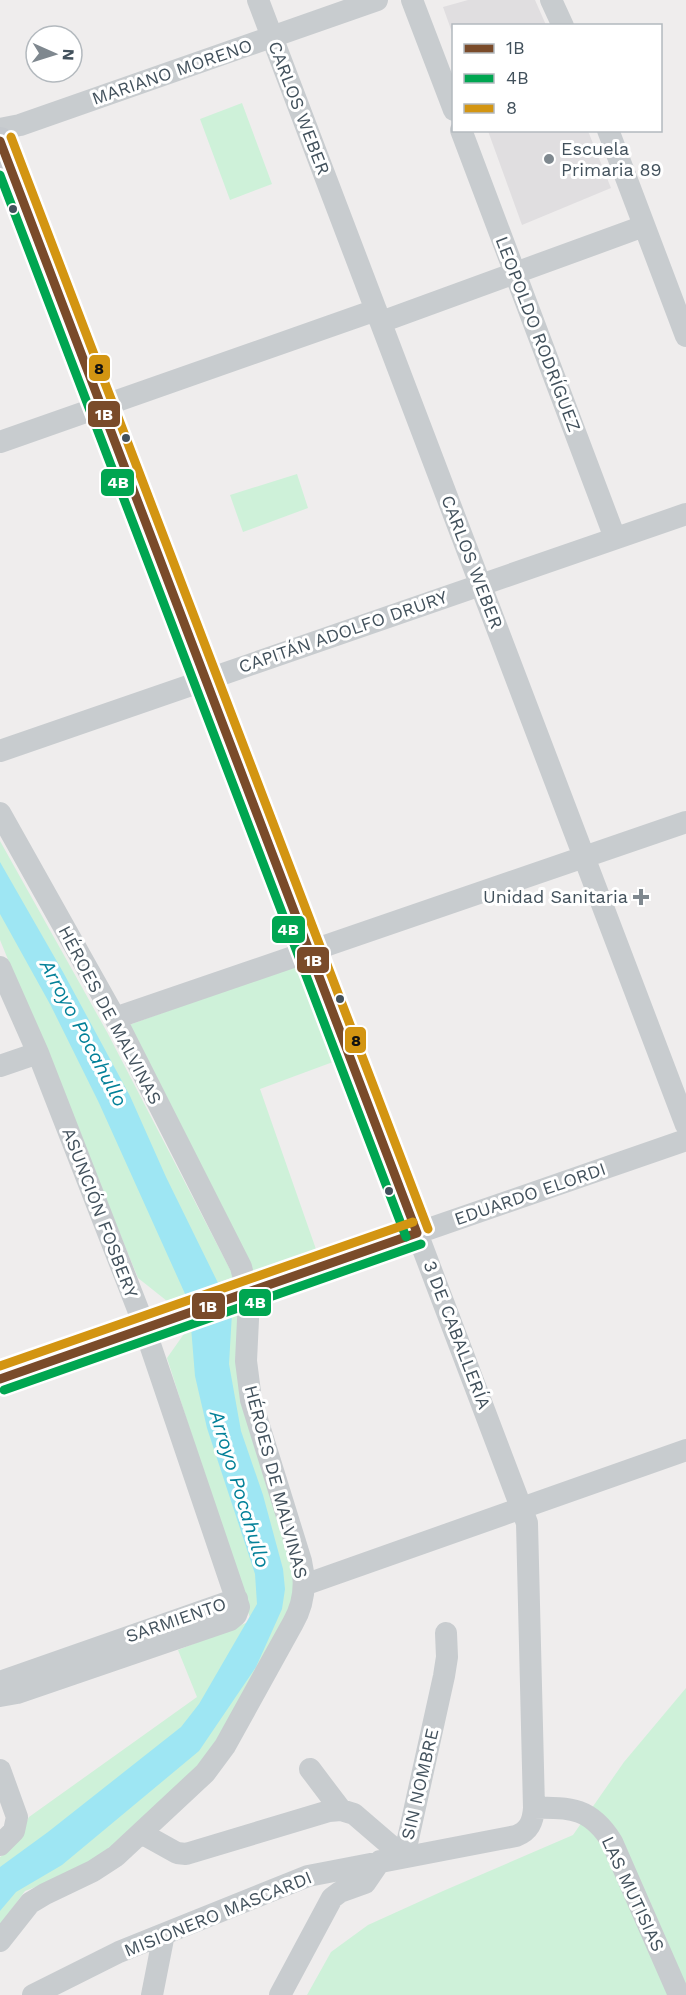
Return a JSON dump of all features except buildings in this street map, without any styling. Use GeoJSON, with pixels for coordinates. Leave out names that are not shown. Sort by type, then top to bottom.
{"type":"FeatureCollection","features":[{"type":"Feature","properties":{"kind":"main road","name":"3 DE CABALLERÍA"},"geometry":{"type":"LineString","coordinates":[[0,141],[417,1233]]}},
{"type":"Feature","properties":{"kind":"main road","name":"EDUARDO ELORDI"},"geometry":{"type":"LineString","coordinates":[[0,1379],[417,1233]]}},
{"type":"Feature","properties":{"kind":"street","name":"CARLOS WEBER"},"geometry":{"type":"LineString","coordinates":[[258,0],[686,1125]]}},
{"type":"Feature","properties":{"kind":"street","name":"MARIANO MORENO"},"geometry":{"type":"LineString","coordinates":[[0,129],[20,126],[377,0]]}},
{"type":"Feature","properties":{"kind":"street"},"geometry":{"type":"LineString","coordinates":[[412,0],[452,107]]}},
{"type":"Feature","properties":{"kind":"street"},"geometry":{"type":"LineString","coordinates":[[551,0],[562,24]]}},
{"type":"Feature","properties":{"kind":"street","name":"LEOPOLDO RODRÍGUEZ"},"geometry":{"type":"LineString","coordinates":[[462,132],[615,538]]}},
{"type":"Feature","properties":{"kind":"street"},"geometry":{"type":"LineString","coordinates":[[609,132],[686,336]]}},
{"type":"Feature","properties":{"kind":"street"},"geometry":{"type":"LineString","coordinates":[[0,442],[515,272],[644,226]]}},
{"type":"Feature","properties":{"kind":"street","name":"CAPITÁN ADOLFO DRURY"},"geometry":{"type":"LineString","coordinates":[[0,751],[686,514]]}},
{"type":"Feature","properties":{"kind":"street","name":"HÉROES DE MALVINAS"},"geometry":{"type":"LineString","coordinates":[[0,813],[115,1018],[237,1260],[240,1294],[249,1315],[246,1361],[251,1400],[301,1561],[304,1585],[297,1616],[219,1755],[205,1773],[105,1864],[30,1903],[0,1941]]}},
{"type":"Feature","properties":{"kind":"street"},"geometry":{"type":"LineString","coordinates":[[115,1018],[686,822]]}},
{"type":"Feature","properties":{"kind":"street","name":"ASUNCIÓN FOSBERY"},"geometry":{"type":"LineString","coordinates":[[0,967],[38,1053],[134,1298],[237,1599]]}},
{"type":"Feature","properties":{"kind":"street"},"geometry":{"type":"LineString","coordinates":[[0,1066],[38,1053]]}},
{"type":"Feature","properties":{"kind":"street","name":"EDUARDO ELORDI"},"geometry":{"type":"LineString","coordinates":[[417,1233],[686,1140]]}},
{"type":"Feature","properties":{"kind":"street","name":"3 DE CABALLERÍA"},"geometry":{"type":"LineString","coordinates":[[417,1233],[522,1507],[528,1531],[534,1808]]}},
{"type":"Feature","properties":{"kind":"street"},"geometry":{"type":"LineString","coordinates":[[304,1585],[686,1450]]}},
{"type":"Feature","properties":{"kind":"street","name":"SARMIENTO"},"geometry":{"type":"LineString","coordinates":[[0,1682],[237,1599],[238,1611],[230,1620],[17,1693],[0,1696]]}},
{"type":"Feature","properties":{"kind":"street","name":"SIN NOMBRE"},"geometry":{"type":"LineString","coordinates":[[310,1769],[341,1810],[354,1814],[404,1857],[446,1670],[446,1633]]}},
{"type":"Feature","properties":{"kind":"street"},"geometry":{"type":"LineString","coordinates":[[0,1770],[16,1812],[17,1823],[15,1831],[0,1845]]}},
{"type":"Feature","properties":{"kind":"street","name":"MISIONERO MASCARDI"},"geometry":{"type":"LineString","coordinates":[[33,1995],[119,1952],[295,1880],[331,1870],[523,1833],[531,1823],[534,1808]]}},
{"type":"Feature","properties":{"kind":"street","name":"LAS MUTISIAS"},"geometry":{"type":"LineString","coordinates":[[534,1808],[572,1809],[588,1816],[601,1827],[612,1842],[679,1995]]}},
{"type":"Feature","properties":{"kind":"street"},"geometry":{"type":"LineString","coordinates":[[141,1833],[177,1853],[186,1854],[329,1811],[341,1810]]}},
{"type":"Feature","properties":{"kind":"street"},"geometry":{"type":"LineString","coordinates":[[280,1995],[333,1898],[340,1892],[365,1883],[380,1861]]}},
{"type":"Feature","properties":{"kind":"street"},"geometry":{"type":"LineString","coordinates":[[152,1995],[164,1934]]}},
{"type":"Feature","properties":{"kind":"shaded area"},"geometry":{"type":"Polygon","coordinates":[[[468,0],[535,0],[546,24],[452,24],[452,32],[443,7],[468,0]]]}},
{"type":"Feature","properties":{"kind":"shaded area","name":"Escuela Primaria 89"},"geometry":{"type":"Polygon","coordinates":[[[488,132],[588,132],[611,188],[522,225],[488,132]]]}},
{"type":"Feature","properties":{"kind":"green space"},"geometry":{"type":"Polygon","coordinates":[[[242,103],[272,184],[230,200],[200,119],[242,103]]]}},
{"type":"Feature","properties":{"kind":"green space"},"geometry":{"type":"Polygon","coordinates":[[[297,474],[308,508],[243,532],[230,495],[297,474]]]}},
{"type":"Feature","properties":{"kind":"green space"},"geometry":{"type":"Polygon","coordinates":[[[0,841],[107,1032],[234,1277],[167,1301],[138,1278],[0,940],[0,841]]]}},
{"type":"Feature","properties":{"kind":"green space"},"geometry":{"type":"Polygon","coordinates":[[[303,962],[341,1059],[260,1089],[318,1255],[252,1280],[126,1026],[303,962]]]}},
{"type":"Feature","properties":{"kind":"green space"},"geometry":{"type":"Polygon","coordinates":[[[242,1312],[295,1569],[293,1599],[249,1689],[189,1782],[96,1864],[25,1891],[0,1925],[0,1857],[12,1848],[29,1817],[197,1697],[178,1650],[251,1621],[167,1358],[186,1331],[242,1312]]]}},
{"type":"Feature","properties":{"kind":"green space"},"geometry":{"type":"Polygon","coordinates":[[[686,1688],[686,1995],[307,1995],[331,1952],[368,1925],[573,1835],[624,1762],[686,1688]]]}},
{"type":"Feature","properties":{"kind":"water","name":"Arroyo Pocahullo"},"geometry":{"type":"Polygon","coordinates":[[[0,862],[130,1096],[166,1177],[219,1285],[186,1296],[99,1103],[51,1006],[0,914],[0,862]]]}},
{"type":"Feature","properties":{"kind":"water","name":"Arroyo Pocahullo"},"geometry":{"type":"Polygon","coordinates":[[[232,1313],[229,1364],[241,1431],[263,1495],[283,1569],[285,1589],[282,1609],[256,1667],[199,1751],[62,1865],[16,1892],[0,1911],[0,1867],[181,1727],[199,1704],[257,1604],[255,1574],[207,1428],[195,1376],[191,1327],[232,1313]]]}},
{"type":"Feature","properties":{"kind":"transit line","name":"8"},"geometry":{"type":"LineString","coordinates":[[11,137],[428,1229]]}},
{"type":"Feature","properties":{"kind":"transit line","name":"1B"},"geometry":{"type":"LineString","coordinates":[[0,141],[417,1233]]}},
{"type":"Feature","properties":{"kind":"transit line","name":"4B"},"geometry":{"type":"LineString","coordinates":[[0,175],[406,1237]]}},
{"type":"Feature","properties":{"kind":"transit line","name":"8"},"geometry":{"type":"LineString","coordinates":[[0,1366],[413,1222]]}},
{"type":"Feature","properties":{"kind":"transit line","name":"1B"},"geometry":{"type":"LineString","coordinates":[[0,1379],[417,1233]]}},
{"type":"Feature","properties":{"kind":"transit line","name":"4B"},"geometry":{"type":"LineString","coordinates":[[4,1390],[421,1244]]}},
{"type":"Feature","properties":{"kind":"place","name":"Escuela Primaria 89"},"geometry":{"type":"Point","coordinates":[549,159]}},
{"type":"Feature","properties":{"kind":"place","name":"Unidad Sanitaria"},"geometry":{"type":"Point","coordinates":[641,897]}}]}
